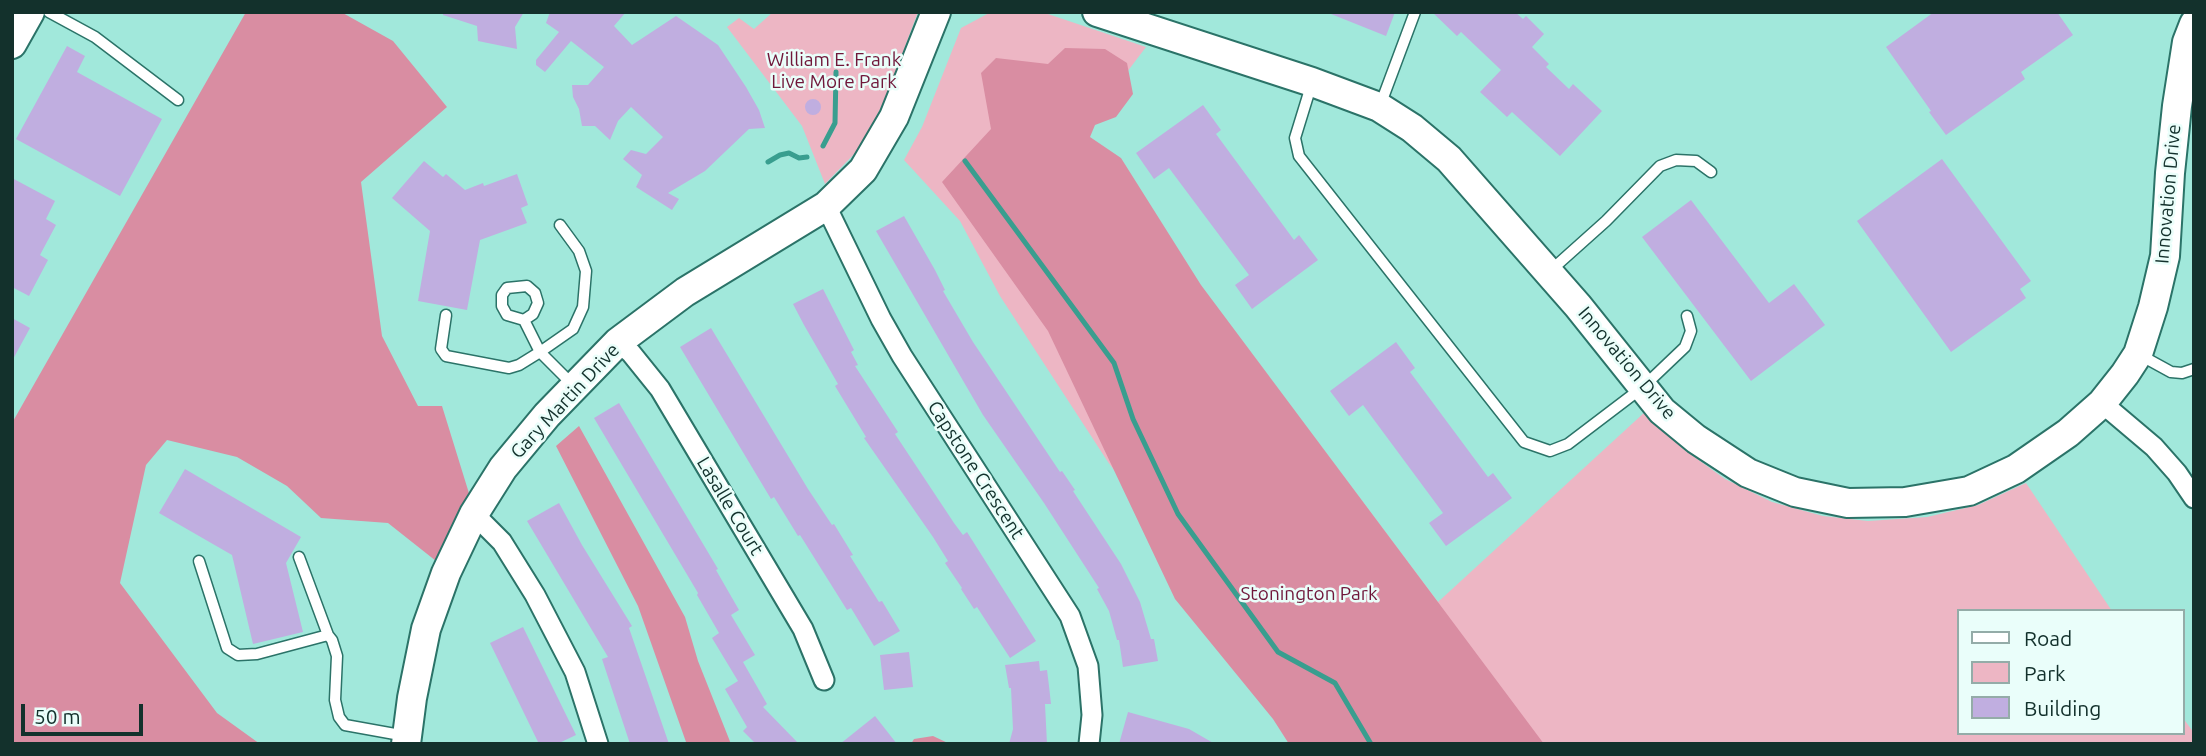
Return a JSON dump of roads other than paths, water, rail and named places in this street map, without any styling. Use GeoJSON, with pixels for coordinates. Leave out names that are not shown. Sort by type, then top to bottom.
{"type":"FeatureCollection","features":[{"type":"Feature","properties":{"kind":"street"},"geometry":{"type":"LineString","coordinates":[[12,44],[30,12]]}},
{"type":"Feature","properties":{"kind":"street","name":"Gary Martin Drive"},"geometry":{"type":"LineString","coordinates":[[406,740],[426,629],[446,573],[474,514],[503,468],[574,386],[618,342],[685,292],[826,206],[863,170],[894,117],[936,12]]}},
{"type":"Feature","properties":{"kind":"street","name":"Innovation Drive"},"geometry":{"type":"LineString","coordinates":[[1097,12],[1312,82],[1379,107],[1412,128],[1449,159],[1548,272],[1662,411],[1696,439],[1748,474],[1795,492],[1848,503],[1905,502],[1969,491],[2016,469],[2068,433],[2102,403],[2138,354],[2153,307],[2165,256],[2177,106],[2192,36]]}},
{"type":"Feature","properties":{"kind":"street","name":"Capstone Crescent"},"geometry":{"type":"LineString","coordinates":[[826,206],[902,356],[1070,616],[1088,666],[1092,715],[1089,744]]}},
{"type":"Feature","properties":{"kind":"street","name":"Lasalle Court"},"geometry":{"type":"LineString","coordinates":[[618,342],[631,353],[660,389],[803,628],[824,680]]}},
{"type":"Feature","properties":{"kind":"street"},"geometry":{"type":"LineString","coordinates":[[2102,403],[2154,447],[2177,472],[2194,498]]}},
{"type":"Feature","properties":{"kind":"street"},"geometry":{"type":"LineString","coordinates":[[474,514],[502,542],[535,595],[575,672],[598,744]]}},
{"type":"Feature","properties":{"kind":"lane"},"geometry":{"type":"LineString","coordinates":[[50,12],[94,37],[178,100]]}},
{"type":"Feature","properties":{"kind":"lane"},"geometry":{"type":"LineString","coordinates":[[1379,107],[1415,12]]}},
{"type":"Feature","properties":{"kind":"lane"},"geometry":{"type":"LineString","coordinates":[[1312,82],[1295,138],[1299,156],[1524,442],[1550,451],[1568,444],[1643,387],[1685,347],[1691,331],[1687,316]]}},
{"type":"Feature","properties":{"kind":"lane"},"geometry":{"type":"LineString","coordinates":[[1548,272],[1606,221],[1660,166],[1676,160],[1696,162],[1711,172]]}},
{"type":"Feature","properties":{"kind":"lane"},"geometry":{"type":"LineString","coordinates":[[446,315],[441,349],[446,356],[509,368],[540,352],[573,329],[583,307],[586,271],[579,251],[560,225]]}},
{"type":"Feature","properties":{"kind":"lane"},"geometry":{"type":"LineString","coordinates":[[524,320],[540,352],[574,386]]}},
{"type":"Feature","properties":{"kind":"lane"},"geometry":{"type":"LineString","coordinates":[[2138,354],[2171,372],[2182,373],[2194,369]]}},
{"type":"Feature","properties":{"kind":"lane"},"geometry":{"type":"LineString","coordinates":[[299,557],[337,656],[335,700],[339,717],[345,725],[406,740]]}},
{"type":"Feature","properties":{"kind":"lane"},"geometry":{"type":"LineString","coordinates":[[199,561],[222,638],[227,648],[238,656],[257,654],[328,635]]}},
{"type":"Feature","properties":{"kind":"waterway"},"geometry":{"type":"LineString","coordinates":[[823,146],[835,123],[836,72]]}},
{"type":"Feature","properties":{"kind":"waterway"},"geometry":{"type":"LineString","coordinates":[[768,162],[789,153],[799,158],[807,157]]}},
{"type":"Feature","properties":{"kind":"waterway"},"geometry":{"type":"LineString","coordinates":[[965,161],[1114,363],[1133,419],[1178,514],[1278,652],[1335,683],[1371,744]]}},
{"type":"Feature","properties":{"kind":"park label","name":"William E. Frank Live More Park"},"geometry":{"type":"Point","coordinates":[834,71]}},
{"type":"Feature","properties":{"kind":"park label","name":"Stonington Park"},"geometry":{"type":"Point","coordinates":[1309,594]}}]}
